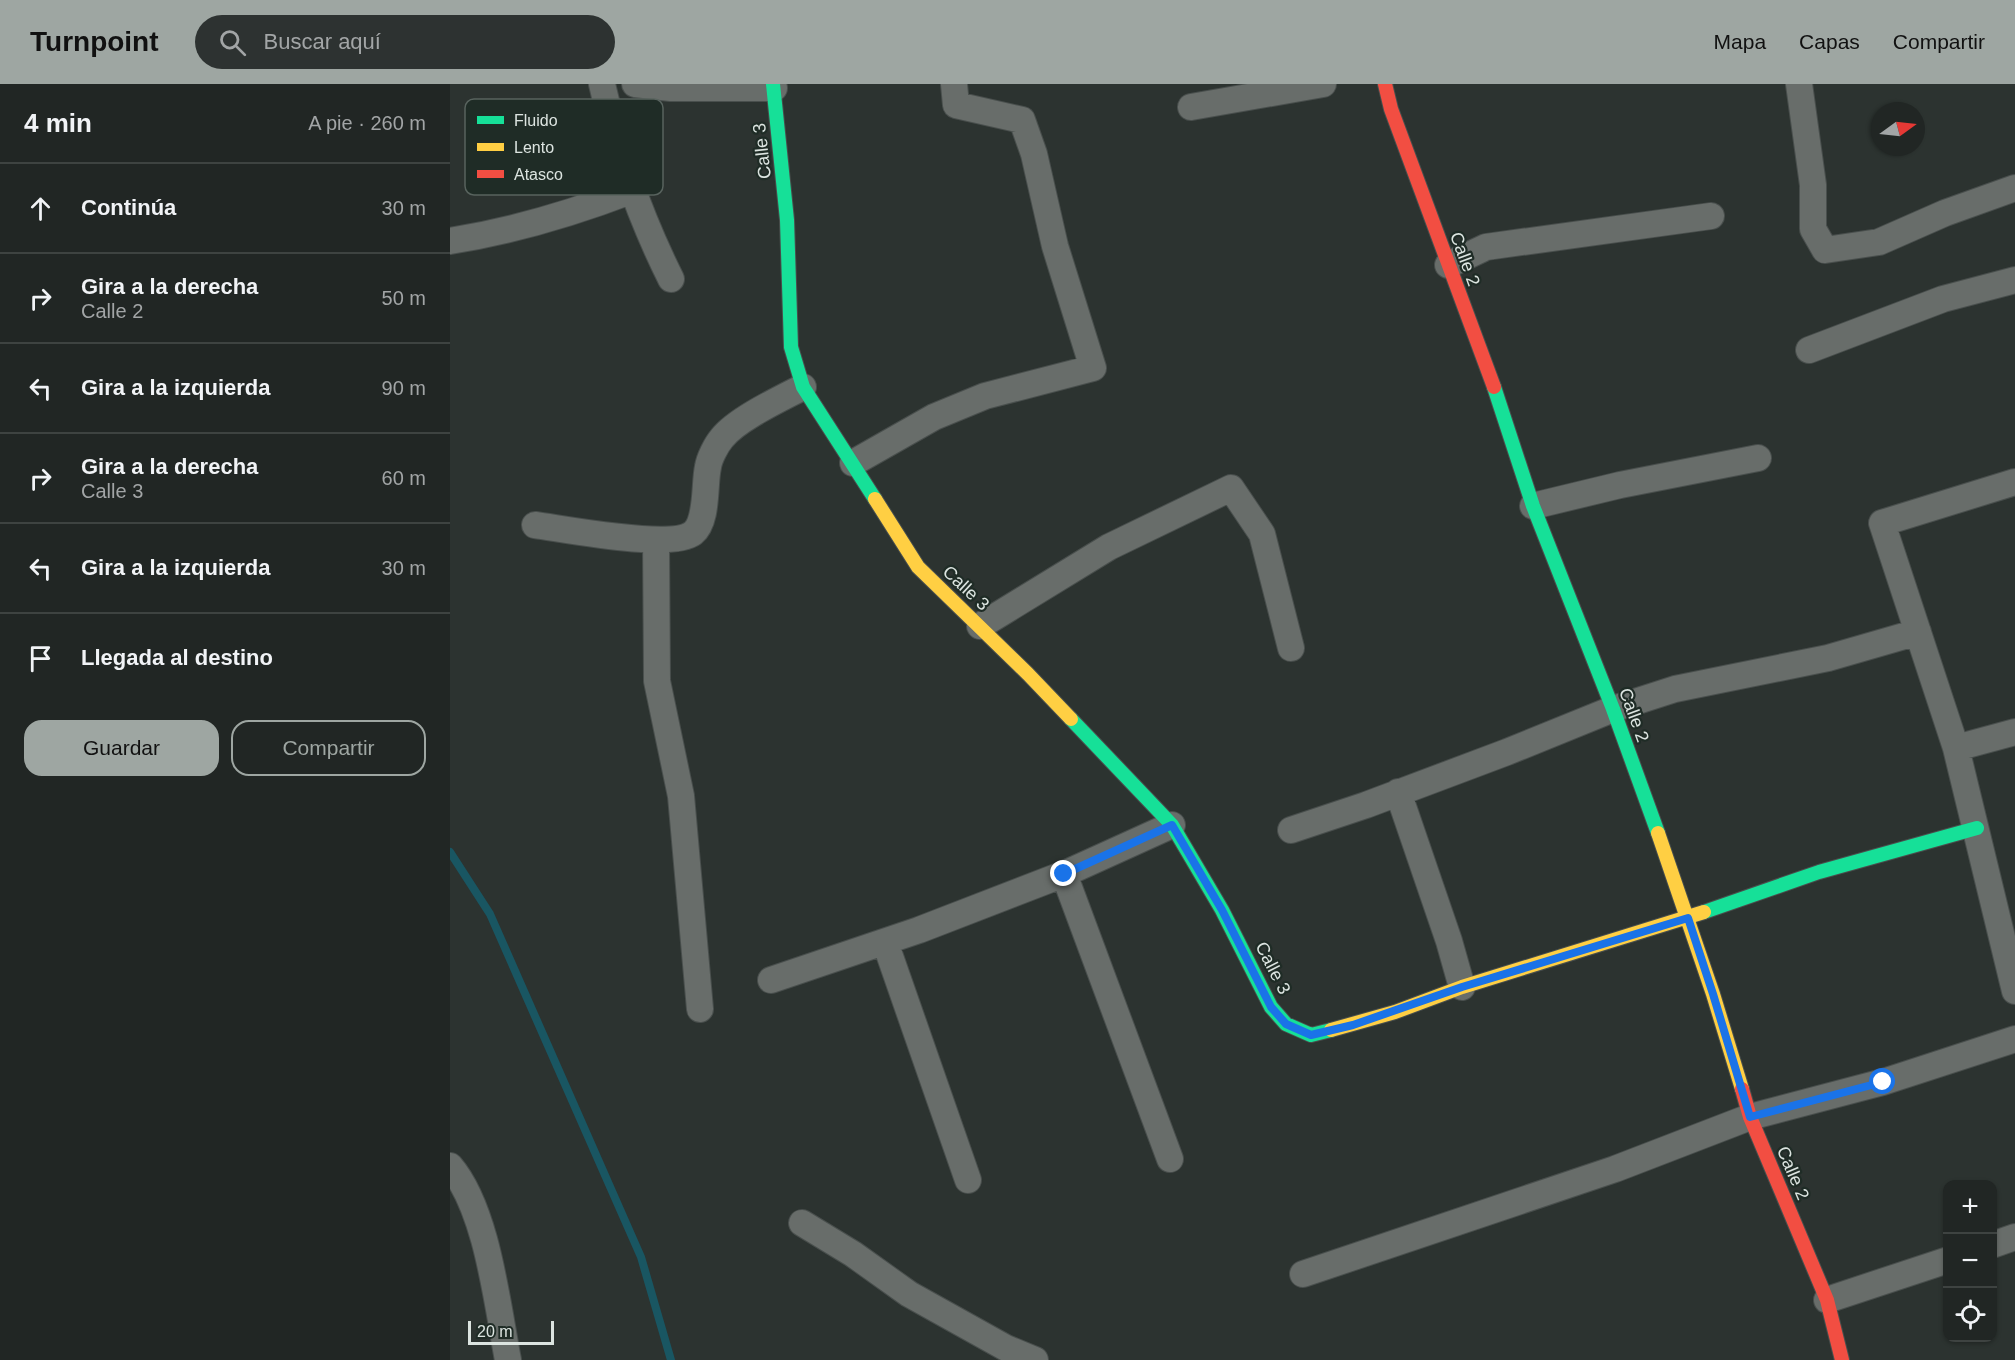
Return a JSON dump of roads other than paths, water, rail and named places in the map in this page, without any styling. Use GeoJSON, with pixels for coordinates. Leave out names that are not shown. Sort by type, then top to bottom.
{"type":"FeatureCollection","features":[{"type":"Feature","properties":{"kind":"street"},"geometry":{"type":"LineString","coordinates":[[602,84],[605,99]]}},
{"type":"Feature","properties":{"kind":"street"},"geometry":{"type":"LineString","coordinates":[[635,84],[671,88],[773,86]]}},
{"type":"Feature","properties":{"kind":"street"},"geometry":{"type":"LineString","coordinates":[[853,463],[934,417],[985,396],[1093,368],[1055,246],[1034,154],[1022,120],[956,105],[954,84]]}},
{"type":"Feature","properties":{"kind":"street"},"geometry":{"type":"LineString","coordinates":[[1191,107],[1323,84]]}},
{"type":"Feature","properties":{"kind":"street","name":"Calle 2"},"geometry":{"type":"LineString","coordinates":[[1385,84],[1391,109],[1494,387],[1533,506],[1613,709],[1688,918],[1717,1005],[1750,1117],[1827,1300],[1842,1360]]}},
{"type":"Feature","properties":{"kind":"street"},"geometry":{"type":"LineString","coordinates":[[1800,84],[1813,184],[1813,229],[1825,250],[1879,242],[1945,213],[2015,188]]}},
{"type":"Feature","properties":{"kind":"street","name":"Calle 3"},"geometry":{"type":"LineString","coordinates":[[773,86],[788,220],[792,347],[803,387],[918,567],[980,626],[1172,825],[1222,910],[1271,1007],[1286,1024],[1311,1035],[1364,1022],[1462,987]]}},
{"type":"Feature","properties":{"kind":"street"},"geometry":{"type":"LineString","coordinates":[[450,241],[507,231],[580,210],[620,195]]}},
{"type":"Feature","properties":{"kind":"street"},"geometry":{"type":"LineString","coordinates":[[635,195],[653,243],[671,279]]}},
{"type":"Feature","properties":{"kind":"street"},"geometry":{"type":"LineString","coordinates":[[1449,265],[1486,247],[1711,216]]}},
{"type":"Feature","properties":{"kind":"street"},"geometry":{"type":"LineString","coordinates":[[1809,350],[1943,299],[2015,280]]}},
{"type":"Feature","properties":{"kind":"street"},"geometry":{"type":"LineString","coordinates":[[535,525],[656,540],[693,533],[701,522],[708,465],[722,438],[749,417],[803,387]]}},
{"type":"Feature","properties":{"kind":"street"},"geometry":{"type":"LineString","coordinates":[[1533,506],[1620,485],[1758,458]]}},
{"type":"Feature","properties":{"kind":"street"},"geometry":{"type":"LineString","coordinates":[[2013,979],[1956,748],[1882,523],[2015,482]]}},
{"type":"Feature","properties":{"kind":"street"},"geometry":{"type":"LineString","coordinates":[[980,626],[1109,547],[1231,488],[1262,534],[1291,648]]}},
{"type":"Feature","properties":{"kind":"street"},"geometry":{"type":"LineString","coordinates":[[656,540],[657,681],[681,796],[700,1009]]}},
{"type":"Feature","properties":{"kind":"street"},"geometry":{"type":"LineString","coordinates":[[1291,830],[1366,805],[1613,709],[1675,689],[1828,658],[1918,632]]}},
{"type":"Feature","properties":{"kind":"street"},"geometry":{"type":"LineString","coordinates":[[1956,748],[2015,732]]}},
{"type":"Feature","properties":{"kind":"street"},"geometry":{"type":"LineString","coordinates":[[1398,792],[1449,941],[1462,987],[1688,918],[1819,872],[1977,828]]}},
{"type":"Feature","properties":{"kind":"street"},"geometry":{"type":"LineString","coordinates":[[771,980],[919,930],[1064,874],[1172,825]]}},
{"type":"Feature","properties":{"kind":"street"},"geometry":{"type":"LineString","coordinates":[[1064,874],[1170,1159]]}},
{"type":"Feature","properties":{"kind":"street"},"geometry":{"type":"LineString","coordinates":[[885,942],[968,1180]]}},
{"type":"Feature","properties":{"kind":"street"},"geometry":{"type":"LineString","coordinates":[[1303,1274],[1615,1169],[1750,1117],[1883,1082],[2015,1039]]}},
{"type":"Feature","properties":{"kind":"street"},"geometry":{"type":"LineString","coordinates":[[450,1166],[461,1179],[482,1232],[508,1360]]}},
{"type":"Feature","properties":{"kind":"street"},"geometry":{"type":"LineString","coordinates":[[802,1223],[852,1254],[909,1294],[1006,1348],[1035,1360]]}},
{"type":"Feature","properties":{"kind":"street"},"geometry":{"type":"LineString","coordinates":[[1997,1243],[2015,1237]]}},
{"type":"Feature","properties":{"kind":"street"},"geometry":{"type":"LineString","coordinates":[[1827,1300],[1943,1261]]}},
{"type":"Feature","properties":{"kind":"waterway"},"geometry":{"type":"LineString","coordinates":[[450,852],[490,914],[641,1257],[671,1360]]}}]}
